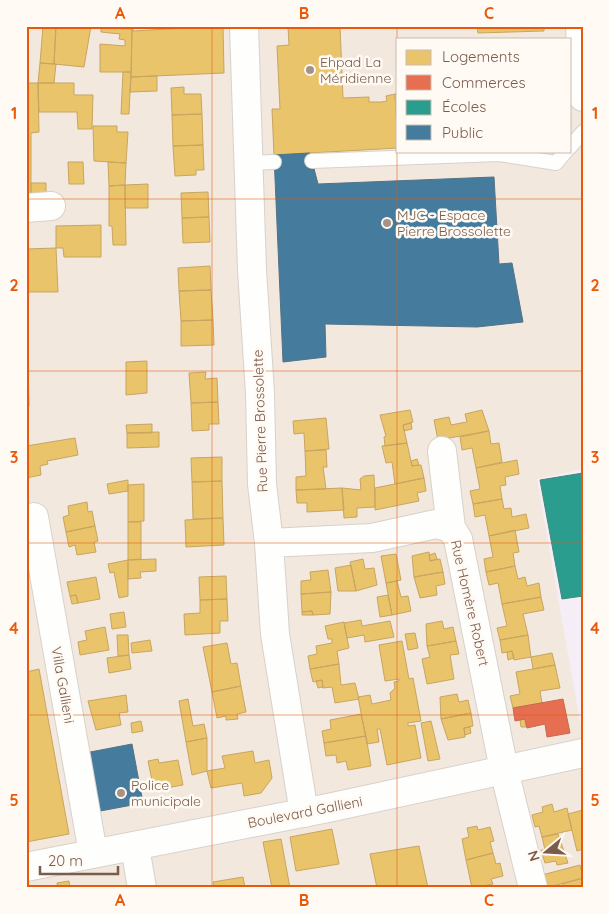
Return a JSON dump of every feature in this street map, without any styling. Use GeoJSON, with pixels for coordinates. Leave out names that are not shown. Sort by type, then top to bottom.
{"type":"FeatureCollection","features":[{"type":"Feature","properties":{"kind":"street","name":"Rue Pierre Brossolette"},"geometry":{"type":"LineString","coordinates":[[244,26],[262,163],[252,270],[260,393],[262,484],[269,543],[275,634],[304,813]]}},
{"type":"Feature","properties":{"kind":"street"},"geometry":{"type":"LineString","coordinates":[[580,26],[583,97]]}},
{"type":"Feature","properties":{"kind":"street"},"geometry":{"type":"LineString","coordinates":[[442,451],[451,528]]}},
{"type":"Feature","properties":{"kind":"street","name":"Villa Gallieni"},"geometry":{"type":"LineString","coordinates":[[34,517],[93,854]]}},
{"type":"Feature","properties":{"kind":"street","name":"Rue Homère Robert"},"geometry":{"type":"LineString","coordinates":[[269,543],[372,538],[436,524],[451,528],[458,539],[504,770],[533,888]]}},
{"type":"Feature","properties":{"kind":"street","name":"Boulevard Gallieni"},"geometry":{"type":"LineString","coordinates":[[26,867],[304,813],[583,753]]}},
{"type":"Feature","properties":{"kind":"street"},"geometry":{"type":"LineString","coordinates":[[134,846],[142,888]]}},
{"type":"Feature","properties":{"kind":"lane"},"geometry":{"type":"LineString","coordinates":[[572,145],[583,132]]}},
{"type":"Feature","properties":{"kind":"lane"},"geometry":{"type":"LineString","coordinates":[[312,161],[499,154],[556,163],[565,152]]}},
{"type":"Feature","properties":{"kind":"shaded area"},"geometry":{"type":"Polygon","coordinates":[[[26,26],[583,26],[583,888],[26,888],[26,26]]]}},
{"type":"Feature","properties":{"kind":"shaded area"},"geometry":{"type":"Polygon","coordinates":[[[583,469],[583,733],[582,733],[537,479],[583,469]]]}},
{"type":"Feature","properties":{"kind":"building: Logements"},"geometry":{"type":"Polygon","coordinates":[[[43,26],[56,26],[54,64],[40,63],[43,26]]]}},
{"type":"Feature","properties":{"kind":"building: Logements"},"geometry":{"type":"Polygon","coordinates":[[[56,26],[91,26],[84,67],[54,64],[56,26]]]}},
{"type":"Feature","properties":{"kind":"building: Logements"},"geometry":{"type":"Polygon","coordinates":[[[101,26],[133,26],[133,31],[223,26],[224,73],[131,77],[132,29],[101,26]]]}},
{"type":"Feature","properties":{"kind":"building: Logements","name":"Ehpad La Méridienne"},"geometry":{"type":"Polygon","coordinates":[[[288,26],[340,26],[343,98],[369,97],[369,102],[381,102],[387,101],[386,96],[395,94],[396,148],[274,155],[272,109],[280,109],[277,46],[289,45],[288,26]]]}},
{"type":"Feature","properties":{"kind":"building: Logements"},"geometry":{"type":"Polygon","coordinates":[[[477,26],[544,26],[544,31],[478,33],[477,26]]]}},
{"type":"Feature","properties":{"kind":"building: Logements"},"geometry":{"type":"Polygon","coordinates":[[[101,28],[132,29],[131,72],[100,72],[100,44],[125,46],[125,40],[119,39],[120,34],[101,32],[101,28]]]}},
{"type":"Feature","properties":{"kind":"building: Logements"},"geometry":{"type":"Polygon","coordinates":[[[40,63],[56,64],[54,83],[38,83],[40,63]]]}},
{"type":"Feature","properties":{"kind":"building: Logements"},"geometry":{"type":"Polygon","coordinates":[[[123,72],[131,72],[129,114],[121,114],[123,72]]]}},
{"type":"Feature","properties":{"kind":"building: Logements"},"geometry":{"type":"Polygon","coordinates":[[[157,76],[157,91],[130,92],[131,77],[157,76]]]}},
{"type":"Feature","properties":{"kind":"building: Logements"},"geometry":{"type":"Polygon","coordinates":[[[26,83],[38,83],[39,132],[31,133],[31,202],[26,202],[26,83]]]}},
{"type":"Feature","properties":{"kind":"building: Logements"},"geometry":{"type":"Polygon","coordinates":[[[38,83],[74,83],[74,95],[93,95],[92,129],[78,129],[77,112],[39,112],[38,83]]]}},
{"type":"Feature","properties":{"kind":"building: Logements"},"geometry":{"type":"Polygon","coordinates":[[[184,87],[184,94],[201,94],[202,114],[172,115],[171,88],[184,87]]]}},
{"type":"Feature","properties":{"kind":"building: Logements"},"geometry":{"type":"Polygon","coordinates":[[[202,114],[203,145],[173,146],[172,115],[202,114]]]}},
{"type":"Feature","properties":{"kind":"building: Logements"},"geometry":{"type":"Polygon","coordinates":[[[93,126],[117,126],[117,132],[128,132],[126,163],[94,161],[93,126]]]}},
{"type":"Feature","properties":{"kind":"building: Logements"},"geometry":{"type":"Polygon","coordinates":[[[203,145],[204,170],[196,170],[196,175],[175,176],[173,146],[203,145]]]}},
{"type":"Feature","properties":{"kind":"building: Logements"},"geometry":{"type":"Polygon","coordinates":[[[68,162],[83,162],[84,184],[69,184],[68,162]]]}},
{"type":"Feature","properties":{"kind":"building: Logements"},"geometry":{"type":"Polygon","coordinates":[[[108,162],[126,163],[125,185],[109,186],[108,162]]]}},
{"type":"Feature","properties":{"kind":"building: Logements"},"geometry":{"type":"Polygon","coordinates":[[[31,183],[46,183],[46,201],[31,202],[31,183]]]}},
{"type":"Feature","properties":{"kind":"building: Logements"},"geometry":{"type":"Polygon","coordinates":[[[148,184],[148,208],[125,208],[125,185],[148,184]]]}},
{"type":"Feature","properties":{"kind":"building: Logements"},"geometry":{"type":"Polygon","coordinates":[[[125,185],[126,245],[113,245],[112,226],[109,226],[109,186],[125,185]]]}},
{"type":"Feature","properties":{"kind":"building: Logements"},"geometry":{"type":"Polygon","coordinates":[[[208,192],[209,217],[182,218],[181,193],[208,192]]]}},
{"type":"Feature","properties":{"kind":"building: Logements"},"geometry":{"type":"Polygon","coordinates":[[[209,217],[210,242],[183,243],[182,218],[209,217]]]}},
{"type":"Feature","properties":{"kind":"building: Logements"},"geometry":{"type":"Polygon","coordinates":[[[101,225],[101,257],[64,257],[63,248],[56,248],[56,226],[101,225]]]}},
{"type":"Feature","properties":{"kind":"building: Logements"},"geometry":{"type":"Polygon","coordinates":[[[56,248],[58,292],[26,292],[26,249],[56,248]]]}},
{"type":"Feature","properties":{"kind":"building: Logements"},"geometry":{"type":"Polygon","coordinates":[[[210,266],[211,290],[179,291],[178,268],[210,266]]]}},
{"type":"Feature","properties":{"kind":"building: Logements"},"geometry":{"type":"Polygon","coordinates":[[[211,290],[213,320],[181,321],[179,291],[211,290]]]}},
{"type":"Feature","properties":{"kind":"building: Logements"},"geometry":{"type":"Polygon","coordinates":[[[26,292],[29,406],[26,406],[26,292]]]}},
{"type":"Feature","properties":{"kind":"building: Logements"},"geometry":{"type":"Polygon","coordinates":[[[213,320],[214,345],[181,346],[181,321],[213,320]]]}},
{"type":"Feature","properties":{"kind":"building: Logements"},"geometry":{"type":"Polygon","coordinates":[[[147,361],[147,393],[126,395],[126,362],[147,361]]]}},
{"type":"Feature","properties":{"kind":"building: Logements"},"geometry":{"type":"Polygon","coordinates":[[[206,372],[205,379],[217,378],[218,402],[191,403],[189,373],[206,372]]]}},
{"type":"Feature","properties":{"kind":"building: Logements"},"geometry":{"type":"Polygon","coordinates":[[[218,402],[219,424],[209,424],[209,430],[192,431],[191,403],[218,402]]]}},
{"type":"Feature","properties":{"kind":"building: Logements"},"geometry":{"type":"Polygon","coordinates":[[[410,410],[413,422],[403,425],[407,443],[385,446],[384,437],[386,436],[380,415],[410,410]]]}},
{"type":"Feature","properties":{"kind":"building: Logements"},"geometry":{"type":"Polygon","coordinates":[[[482,410],[489,431],[438,440],[434,420],[449,417],[451,425],[467,422],[465,414],[482,410]]]}},
{"type":"Feature","properties":{"kind":"building: Logements"},"geometry":{"type":"Polygon","coordinates":[[[326,418],[329,449],[305,451],[304,433],[294,434],[293,421],[326,418]]]}},
{"type":"Feature","properties":{"kind":"building: Logements"},"geometry":{"type":"Polygon","coordinates":[[[411,423],[412,429],[404,431],[403,425],[411,423]]]}},
{"type":"Feature","properties":{"kind":"building: Logements"},"geometry":{"type":"Polygon","coordinates":[[[152,424],[152,433],[127,433],[126,425],[152,424]]]}},
{"type":"Feature","properties":{"kind":"building: Logements"},"geometry":{"type":"Polygon","coordinates":[[[489,431],[491,444],[499,443],[502,462],[476,468],[472,448],[462,450],[460,437],[489,431]]]}},
{"type":"Feature","properties":{"kind":"building: Logements"},"geometry":{"type":"Polygon","coordinates":[[[159,432],[159,447],[127,448],[127,433],[159,432]]]}},
{"type":"Feature","properties":{"kind":"building: Logements"},"geometry":{"type":"Polygon","coordinates":[[[75,438],[78,455],[47,461],[48,464],[40,466],[41,475],[26,478],[26,446],[75,438]]]}},
{"type":"Feature","properties":{"kind":"building: Logements"},"geometry":{"type":"Polygon","coordinates":[[[407,443],[412,466],[421,465],[424,478],[395,484],[392,462],[386,463],[382,446],[407,443]]]}},
{"type":"Feature","properties":{"kind":"building: Logements"},"geometry":{"type":"Polygon","coordinates":[[[326,450],[327,467],[323,467],[326,489],[296,490],[296,477],[306,476],[305,451],[326,450]]]}},
{"type":"Feature","properties":{"kind":"building: Logements"},"geometry":{"type":"Polygon","coordinates":[[[222,457],[222,481],[192,482],[191,458],[222,457]]]}},
{"type":"Feature","properties":{"kind":"building: Logements"},"geometry":{"type":"Polygon","coordinates":[[[417,459],[419,465],[412,466],[411,461],[417,459]]]}},
{"type":"Feature","properties":{"kind":"building: Logements"},"geometry":{"type":"Polygon","coordinates":[[[517,460],[519,474],[505,477],[506,485],[500,486],[502,499],[473,504],[470,491],[480,489],[476,468],[517,460]]]}},
{"type":"Feature","properties":{"kind":"building: Logements"},"geometry":{"type":"Polygon","coordinates":[[[374,475],[375,507],[357,508],[357,517],[344,518],[342,488],[361,490],[360,479],[364,476],[374,475]]]}},
{"type":"Feature","properties":{"kind":"building: Logements"},"geometry":{"type":"Polygon","coordinates":[[[424,478],[426,491],[417,493],[419,501],[375,510],[375,488],[424,478]]]}},
{"type":"Feature","properties":{"kind":"building: Logements"},"geometry":{"type":"Polygon","coordinates":[[[128,480],[128,491],[109,494],[107,484],[128,480]]]}},
{"type":"Feature","properties":{"kind":"building: Logements"},"geometry":{"type":"Polygon","coordinates":[[[222,481],[223,518],[193,519],[192,482],[222,481]]]}},
{"type":"Feature","properties":{"kind":"building: Logements"},"geometry":{"type":"Polygon","coordinates":[[[144,484],[144,521],[128,522],[128,485],[144,484]]]}},
{"type":"Feature","properties":{"kind":"building: Logements"},"geometry":{"type":"Polygon","coordinates":[[[342,488],[344,510],[307,512],[307,503],[297,503],[296,490],[342,488]]]}},
{"type":"Feature","properties":{"kind":"building: Logements"},"geometry":{"type":"Polygon","coordinates":[[[502,499],[504,509],[511,508],[512,517],[526,514],[529,528],[489,536],[485,515],[475,517],[473,504],[502,499]]]}},
{"type":"Feature","properties":{"kind":"building: Logements"},"geometry":{"type":"Polygon","coordinates":[[[87,502],[88,512],[92,511],[95,526],[66,532],[63,517],[69,515],[68,506],[87,502]]]}},
{"type":"Feature","properties":{"kind":"building: Logements"},"geometry":{"type":"Polygon","coordinates":[[[223,518],[224,545],[186,547],[185,520],[223,518]]]}},
{"type":"Feature","properties":{"kind":"building: Logements"},"geometry":{"type":"Polygon","coordinates":[[[128,522],[141,522],[141,559],[128,560],[128,522]]]}},
{"type":"Feature","properties":{"kind":"building: Logements"},"geometry":{"type":"Polygon","coordinates":[[[95,526],[98,541],[94,542],[96,552],[77,555],[75,545],[69,547],[66,532],[95,526]]]}},
{"type":"Feature","properties":{"kind":"building: Logements"},"geometry":{"type":"Polygon","coordinates":[[[515,530],[519,552],[513,553],[515,566],[486,572],[484,559],[493,557],[489,536],[515,530]]]}},
{"type":"Feature","properties":{"kind":"building: Logements"},"geometry":{"type":"Polygon","coordinates":[[[429,552],[430,561],[440,559],[443,572],[414,577],[412,556],[429,552]]]}},
{"type":"Feature","properties":{"kind":"building: Logements"},"geometry":{"type":"Polygon","coordinates":[[[435,553],[437,559],[430,561],[429,555],[435,553]]]}},
{"type":"Feature","properties":{"kind":"building: Logements"},"geometry":{"type":"Polygon","coordinates":[[[396,554],[401,580],[386,583],[381,556],[396,554]]]}},
{"type":"Feature","properties":{"kind":"building: Logements"},"geometry":{"type":"Polygon","coordinates":[[[156,559],[156,571],[140,572],[141,578],[128,579],[128,560],[156,559]]]}},
{"type":"Feature","properties":{"kind":"building: Logements"},"geometry":{"type":"Polygon","coordinates":[[[363,559],[365,569],[374,568],[377,585],[356,591],[350,562],[363,559]]]}},
{"type":"Feature","properties":{"kind":"building: Logements"},"geometry":{"type":"Polygon","coordinates":[[[128,560],[128,596],[119,598],[114,572],[110,573],[108,564],[128,560]]]}},
{"type":"Feature","properties":{"kind":"building: Logements"},"geometry":{"type":"Polygon","coordinates":[[[351,565],[356,591],[338,591],[335,568],[351,565]]]}},
{"type":"Feature","properties":{"kind":"building: Logements"},"geometry":{"type":"Polygon","coordinates":[[[515,566],[518,579],[525,577],[527,586],[539,583],[541,597],[502,604],[498,583],[489,585],[486,572],[515,566]]]}},
{"type":"Feature","properties":{"kind":"building: Logements"},"geometry":{"type":"Polygon","coordinates":[[[328,570],[331,592],[301,594],[301,581],[311,580],[310,572],[328,570]]]}},
{"type":"Feature","properties":{"kind":"building: Logements"},"geometry":{"type":"Polygon","coordinates":[[[443,572],[445,584],[436,586],[437,595],[420,598],[414,577],[443,572]]]}},
{"type":"Feature","properties":{"kind":"building: Logements"},"geometry":{"type":"Polygon","coordinates":[[[226,576],[227,599],[200,600],[199,577],[226,576]]]}},
{"type":"Feature","properties":{"kind":"building: Logements"},"geometry":{"type":"Polygon","coordinates":[[[96,577],[100,599],[78,603],[76,595],[70,596],[67,582],[96,577]]]}},
{"type":"Feature","properties":{"kind":"building: Logements"},"geometry":{"type":"Polygon","coordinates":[[[397,581],[401,597],[408,596],[411,611],[392,615],[386,583],[397,581]]]}},
{"type":"Feature","properties":{"kind":"building: Logements"},"geometry":{"type":"Polygon","coordinates":[[[331,592],[330,614],[313,615],[312,611],[302,612],[301,594],[331,592]]]}},
{"type":"Feature","properties":{"kind":"building: Logements"},"geometry":{"type":"Polygon","coordinates":[[[76,595],[78,603],[72,604],[70,596],[76,595]]]}},
{"type":"Feature","properties":{"kind":"building: Logements"},"geometry":{"type":"Polygon","coordinates":[[[388,595],[392,615],[380,617],[377,597],[388,595]]]}},
{"type":"Feature","properties":{"kind":"building: Logements"},"geometry":{"type":"Polygon","coordinates":[[[541,597],[544,610],[523,614],[528,635],[500,640],[497,628],[507,626],[502,604],[541,597]]]}},
{"type":"Feature","properties":{"kind":"building: Logements"},"geometry":{"type":"Polygon","coordinates":[[[227,599],[228,621],[220,621],[220,633],[185,635],[184,614],[200,613],[200,600],[227,599]]]}},
{"type":"Feature","properties":{"kind":"building: Logements"},"geometry":{"type":"Polygon","coordinates":[[[312,611],[313,615],[302,615],[302,612],[312,611]]]}},
{"type":"Feature","properties":{"kind":"building: Logements"},"geometry":{"type":"Polygon","coordinates":[[[124,612],[126,627],[112,629],[110,614],[124,612]]]}},
{"type":"Feature","properties":{"kind":"building: Logements"},"geometry":{"type":"Polygon","coordinates":[[[361,620],[362,626],[390,621],[394,637],[365,642],[364,635],[347,638],[344,623],[361,620]]]}},
{"type":"Feature","properties":{"kind":"building: Logements"},"geometry":{"type":"Polygon","coordinates":[[[442,621],[444,629],[453,627],[456,641],[427,646],[426,624],[442,621]]]}},
{"type":"Feature","properties":{"kind":"building: Logements"},"geometry":{"type":"Polygon","coordinates":[[[344,622],[349,648],[337,651],[339,664],[310,669],[308,656],[317,654],[316,646],[332,643],[332,639],[328,639],[325,626],[344,622]]]}},
{"type":"Feature","properties":{"kind":"building: Logements"},"geometry":{"type":"Polygon","coordinates":[[[105,627],[109,650],[80,655],[78,642],[87,640],[85,631],[105,627]]]}},
{"type":"Feature","properties":{"kind":"building: Logements"},"geometry":{"type":"Polygon","coordinates":[[[415,633],[418,648],[408,650],[405,634],[415,633]]]}},
{"type":"Feature","properties":{"kind":"building: Logements"},"geometry":{"type":"Polygon","coordinates":[[[117,635],[128,635],[129,655],[118,656],[117,635]]]}},
{"type":"Feature","properties":{"kind":"building: Logements"},"geometry":{"type":"Polygon","coordinates":[[[528,635],[531,657],[514,660],[512,651],[502,653],[500,640],[528,635]]]}},
{"type":"Feature","properties":{"kind":"building: Logements"},"geometry":{"type":"Polygon","coordinates":[[[150,640],[152,651],[132,653],[131,643],[150,640]]]}},
{"type":"Feature","properties":{"kind":"building: Logements"},"geometry":{"type":"Polygon","coordinates":[[[402,641],[409,679],[413,678],[421,721],[408,723],[408,726],[415,725],[421,758],[387,765],[380,729],[377,729],[379,742],[367,744],[358,697],[370,695],[372,704],[391,700],[390,693],[395,688],[394,682],[399,681],[399,679],[385,681],[379,645],[402,641]]]}},
{"type":"Feature","properties":{"kind":"building: Logements"},"geometry":{"type":"Polygon","coordinates":[[[456,641],[459,654],[450,655],[454,679],[427,684],[422,659],[430,657],[427,646],[456,641]]]}},
{"type":"Feature","properties":{"kind":"building: Logements"},"geometry":{"type":"Polygon","coordinates":[[[227,643],[231,664],[237,663],[241,686],[212,692],[203,647],[227,643]]]}},
{"type":"Feature","properties":{"kind":"building: Logements"},"geometry":{"type":"Polygon","coordinates":[[[512,651],[514,658],[508,660],[507,652],[512,651]]]}},
{"type":"Feature","properties":{"kind":"building: Logements"},"geometry":{"type":"Polygon","coordinates":[[[552,653],[555,665],[533,669],[531,657],[552,653]]]}},
{"type":"Feature","properties":{"kind":"building: Logements"},"geometry":{"type":"Polygon","coordinates":[[[129,655],[131,669],[109,673],[107,658],[129,655]]]}},
{"type":"Feature","properties":{"kind":"building: Logements"},"geometry":{"type":"Polygon","coordinates":[[[339,664],[341,685],[355,683],[359,699],[335,703],[332,687],[323,688],[322,680],[313,682],[310,669],[339,664]]]}},
{"type":"Feature","properties":{"kind":"building: Logements"},"geometry":{"type":"Polygon","coordinates":[[[555,665],[560,688],[540,691],[542,703],[513,708],[510,696],[520,694],[516,672],[555,665]]]}},
{"type":"Feature","properties":{"kind":"building: Logements"},"geometry":{"type":"Polygon","coordinates":[[[39,669],[69,834],[26,842],[26,672],[39,669]]]}},
{"type":"Feature","properties":{"kind":"building: Logements"},"geometry":{"type":"Polygon","coordinates":[[[322,680],[323,687],[318,688],[316,681],[322,680]]]}},
{"type":"Feature","properties":{"kind":"building: Logements"},"geometry":{"type":"Polygon","coordinates":[[[241,686],[246,712],[237,714],[238,719],[226,720],[226,716],[217,718],[212,692],[241,686]]]}},
{"type":"Feature","properties":{"kind":"building: Logements"},"geometry":{"type":"Polygon","coordinates":[[[457,694],[459,702],[468,700],[471,713],[441,719],[440,697],[457,694]]]}},
{"type":"Feature","properties":{"kind":"building: Logements"},"geometry":{"type":"Polygon","coordinates":[[[126,695],[128,712],[119,713],[121,725],[96,730],[88,701],[126,695]]]}},
{"type":"Feature","properties":{"kind":"building: Logements"},"geometry":{"type":"Polygon","coordinates":[[[188,699],[193,726],[204,724],[207,738],[186,742],[179,701],[188,699]]]}},
{"type":"Feature","properties":{"kind":"building: Logements"},"geometry":{"type":"Polygon","coordinates":[[[471,713],[473,726],[464,728],[465,737],[448,740],[441,719],[471,713]]]}},
{"type":"Feature","properties":{"kind":"building: Logements"},"geometry":{"type":"Polygon","coordinates":[[[361,714],[366,736],[324,743],[322,731],[331,729],[330,720],[361,714]]]}},
{"type":"Feature","properties":{"kind":"building: Logements"},"geometry":{"type":"Polygon","coordinates":[[[525,719],[526,727],[521,727],[520,720],[525,719]]]}},
{"type":"Feature","properties":{"kind":"building: Logements"},"geometry":{"type":"Polygon","coordinates":[[[141,721],[143,731],[132,733],[131,723],[141,721]]]}},
{"type":"Feature","properties":{"kind":"building: Logements"},"geometry":{"type":"Polygon","coordinates":[[[431,721],[440,759],[428,761],[421,723],[431,721]]]}},
{"type":"Feature","properties":{"kind":"building: Logements"},"geometry":{"type":"Polygon","coordinates":[[[470,727],[471,733],[465,735],[464,728],[470,727]]]}},
{"type":"Feature","properties":{"kind":"building: Logements"},"geometry":{"type":"Polygon","coordinates":[[[366,736],[371,766],[348,770],[346,761],[337,763],[336,755],[326,756],[324,743],[366,736]]]}},
{"type":"Feature","properties":{"kind":"building: Logements"},"geometry":{"type":"Polygon","coordinates":[[[207,738],[207,771],[192,775],[186,742],[207,738]]]}},
{"type":"Feature","properties":{"kind":"building: Logements"},"geometry":{"type":"Polygon","coordinates":[[[253,751],[255,763],[269,760],[272,778],[261,793],[244,796],[242,783],[211,788],[207,771],[225,768],[222,756],[253,751]]]}},
{"type":"Feature","properties":{"kind":"building: Logements"},"geometry":{"type":"Polygon","coordinates":[[[158,759],[159,763],[178,760],[183,785],[154,790],[148,761],[158,759]]]}},
{"type":"Feature","properties":{"kind":"building: Logements"},"geometry":{"type":"Polygon","coordinates":[[[552,804],[554,812],[567,808],[572,830],[542,837],[539,826],[535,827],[532,815],[543,812],[542,807],[552,804]]]}},
{"type":"Feature","properties":{"kind":"building: Logements"},"geometry":{"type":"Polygon","coordinates":[[[583,810],[583,849],[577,851],[568,814],[583,810]]]}},
{"type":"Feature","properties":{"kind":"building: Logements"},"geometry":{"type":"Polygon","coordinates":[[[477,826],[478,830],[490,827],[494,841],[490,842],[493,853],[466,860],[462,839],[469,837],[467,828],[477,826]]]}},
{"type":"Feature","properties":{"kind":"building: Logements"},"geometry":{"type":"Polygon","coordinates":[[[332,829],[339,864],[296,871],[290,837],[332,829]]]}},
{"type":"Feature","properties":{"kind":"building: Logements"},"geometry":{"type":"Polygon","coordinates":[[[558,834],[568,863],[557,865],[556,861],[545,863],[541,850],[545,850],[542,837],[558,834]]]}},
{"type":"Feature","properties":{"kind":"building: Logements"},"geometry":{"type":"Polygon","coordinates":[[[281,839],[290,888],[272,888],[263,842],[281,839]]]}},
{"type":"Feature","properties":{"kind":"building: Logements"},"geometry":{"type":"Polygon","coordinates":[[[419,846],[428,888],[377,888],[370,854],[419,846]]]}},
{"type":"Feature","properties":{"kind":"building: Logements"},"geometry":{"type":"Polygon","coordinates":[[[493,853],[496,864],[500,863],[503,876],[491,879],[493,884],[472,888],[466,860],[493,853]]]}},
{"type":"Feature","properties":{"kind":"building: Logements"},"geometry":{"type":"Polygon","coordinates":[[[580,865],[583,878],[545,888],[542,875],[580,865]]]}},
{"type":"Feature","properties":{"kind":"building: Logements"},"geometry":{"type":"Polygon","coordinates":[[[243,877],[245,888],[214,888],[213,882],[243,877]]]}},
{"type":"Feature","properties":{"kind":"building: Logements"},"geometry":{"type":"Polygon","coordinates":[[[583,878],[583,888],[563,888],[562,884],[583,878]]]}},
{"type":"Feature","properties":{"kind":"building: Logements"},"geometry":{"type":"Polygon","coordinates":[[[69,881],[70,888],[58,888],[57,883],[69,881]]]}},
{"type":"Feature","properties":{"kind":"building: Commerces"},"geometry":{"type":"Polygon","coordinates":[[[563,699],[570,733],[547,737],[545,724],[527,728],[525,719],[515,721],[513,708],[563,699]]]}},
{"type":"Feature","properties":{"kind":"building: Écoles"},"geometry":{"type":"Polygon","coordinates":[[[583,473],[583,596],[562,599],[540,480],[583,473]]]}},
{"type":"Feature","properties":{"kind":"building: Public","name":"MJC - Espace Pierre Brossolette"},"geometry":{"type":"Polygon","coordinates":[[[310,153],[318,184],[494,177],[499,264],[512,263],[523,322],[477,327],[325,324],[326,357],[283,362],[274,155],[310,153]]]}},
{"type":"Feature","properties":{"kind":"building: Public"},"geometry":{"type":"Polygon","coordinates":[[[132,744],[143,803],[95,812],[85,753],[132,744]]]}},
{"type":"Feature","properties":{"kind":"place","name":"Ehpad La Méridienne"},"geometry":{"type":"Point","coordinates":[310,70]}},
{"type":"Feature","properties":{"kind":"place","name":"MJC - Espace Pierre Brossolette"},"geometry":{"type":"Point","coordinates":[387,223]}},
{"type":"Feature","properties":{"kind":"place","name":"Police municipale"},"geometry":{"type":"Point","coordinates":[121,793]}}]}
